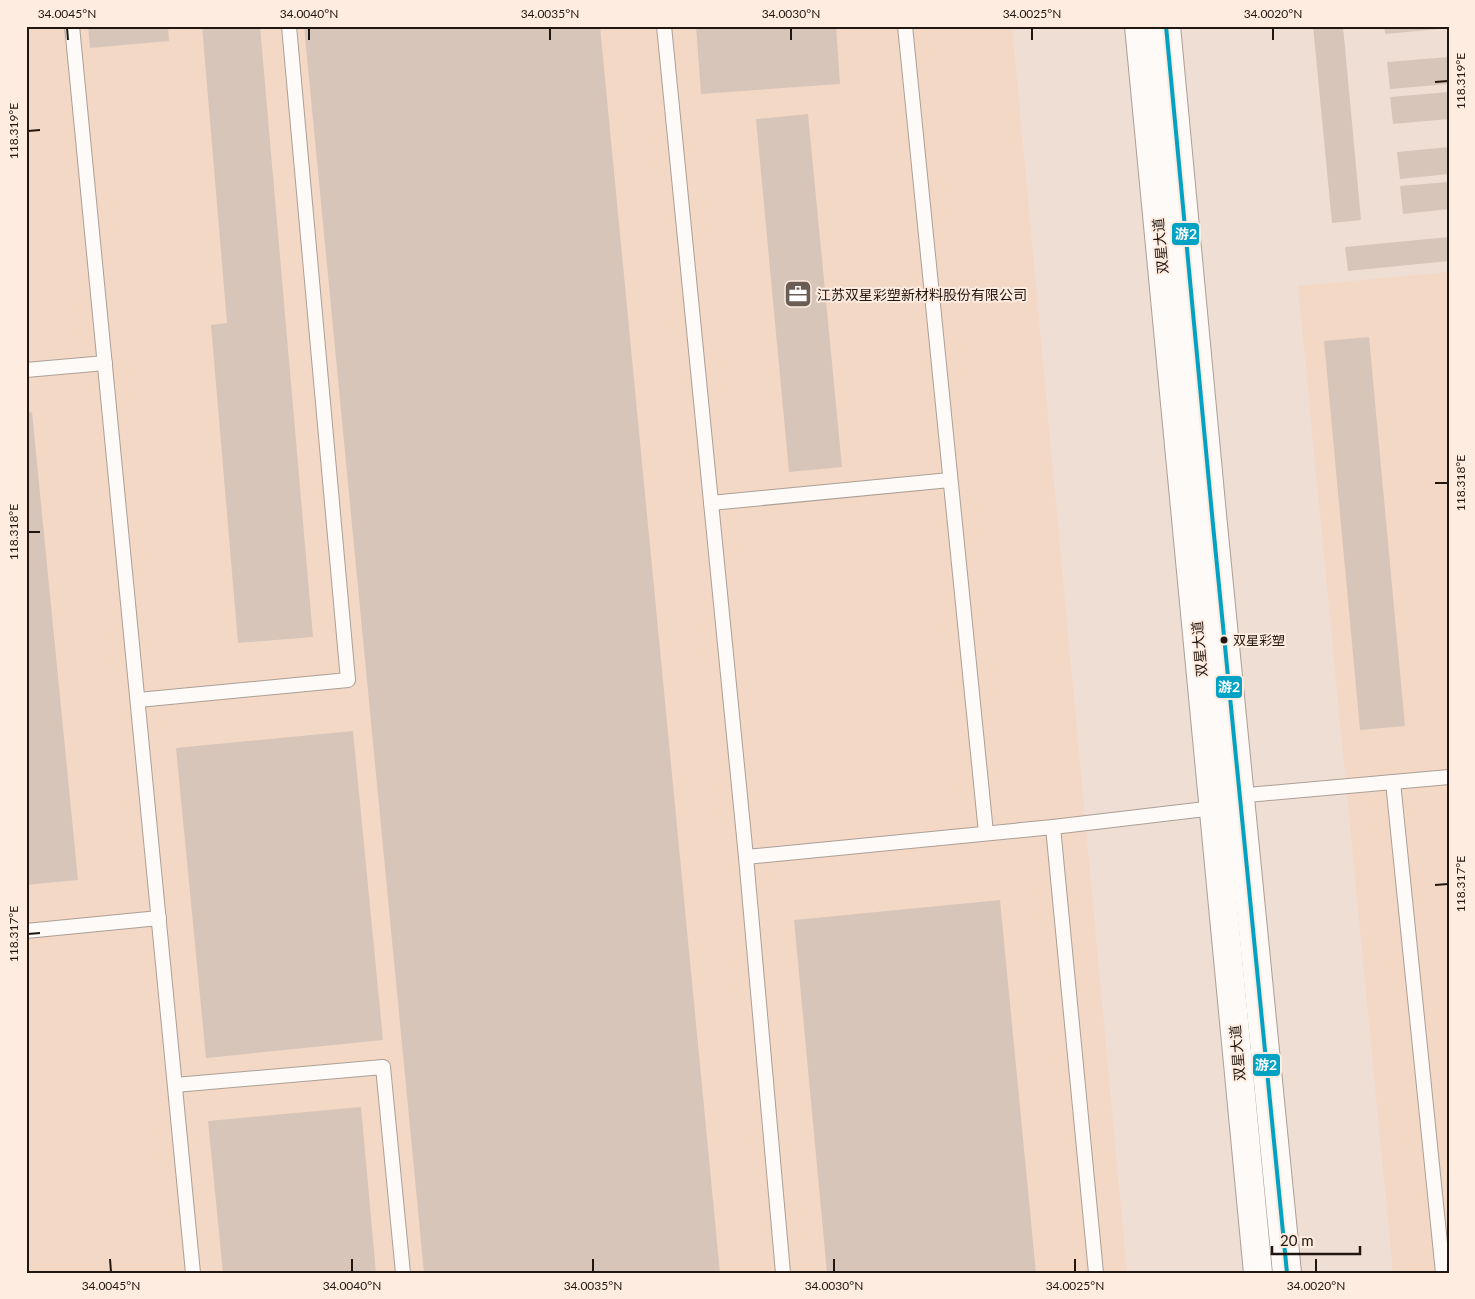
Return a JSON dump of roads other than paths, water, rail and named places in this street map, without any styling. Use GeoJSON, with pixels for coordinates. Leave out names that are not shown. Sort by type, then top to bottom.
{"type":"FeatureCollection","features":[{"type":"Feature","properties":{"kind":"street","name":"双星大道"},"geometry":{"type":"LineString","coordinates":[[1139,26],[1258,1273]]}},
{"type":"Feature","properties":{"kind":"street","name":"双星大道"},"geometry":{"type":"LineString","coordinates":[[1166,26],[1287,1273]]}},
{"type":"Feature","properties":{"kind":"lane"},"geometry":{"type":"LineString","coordinates":[[72,26],[193,1273]]}},
{"type":"Feature","properties":{"kind":"lane"},"geometry":{"type":"LineString","coordinates":[[138,700],[348,680],[289,26]]}},
{"type":"Feature","properties":{"kind":"lane"},"geometry":{"type":"LineString","coordinates":[[664,26],[746,856],[783,1273]]}},
{"type":"Feature","properties":{"kind":"lane"},"geometry":{"type":"LineString","coordinates":[[905,26],[986,833]]}},
{"type":"Feature","properties":{"kind":"lane"},"geometry":{"type":"LineString","coordinates":[[26,370],[105,363]]}},
{"type":"Feature","properties":{"kind":"lane"},"geometry":{"type":"LineString","coordinates":[[711,503],[950,480]]}},
{"type":"Feature","properties":{"kind":"lane"},"geometry":{"type":"LineString","coordinates":[[746,856],[1053,827],[1213,803],[1240,796],[1449,777]]}},
{"type":"Feature","properties":{"kind":"lane"},"geometry":{"type":"LineString","coordinates":[[1393,782],[1443,1273]]}},
{"type":"Feature","properties":{"kind":"lane"},"geometry":{"type":"LineString","coordinates":[[1053,827],[1096,1273]]}},
{"type":"Feature","properties":{"kind":"lane"},"geometry":{"type":"LineString","coordinates":[[26,931],[159,918]]}},
{"type":"Feature","properties":{"kind":"lane"},"geometry":{"type":"LineString","coordinates":[[175,1085],[383,1067],[403,1273]]}},
{"type":"Feature","properties":{"kind":"place","name":"江苏双星彩塑新材料股份有限公司"},"geometry":{"type":"Point","coordinates":[798,294]}},
{"type":"Feature","properties":{"kind":"place","name":"双星彩塑"},"geometry":{"type":"Point","coordinates":[1224,640]}}]}
